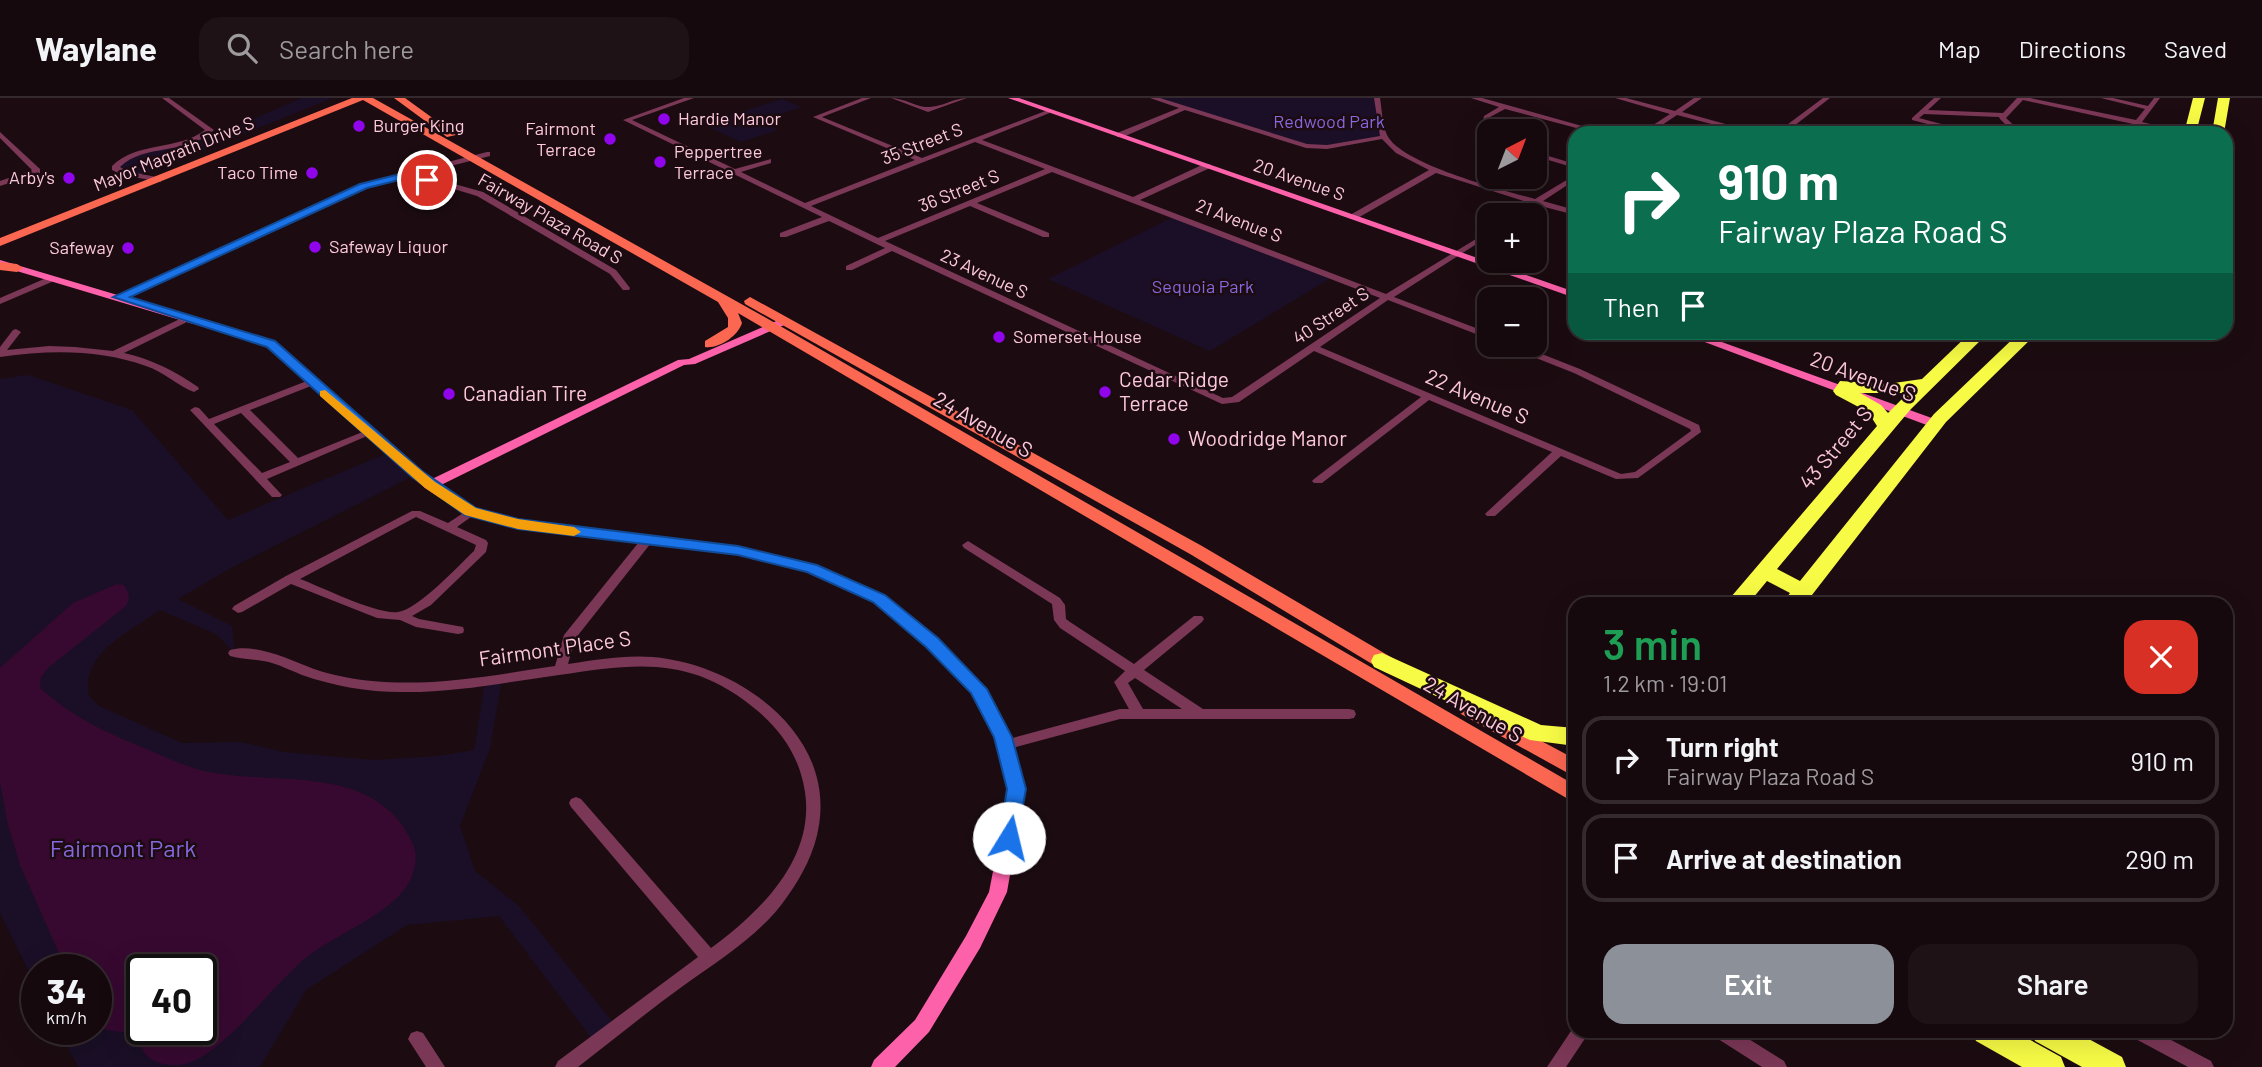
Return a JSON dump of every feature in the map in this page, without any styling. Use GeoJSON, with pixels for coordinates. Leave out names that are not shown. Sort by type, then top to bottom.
{"type":"FeatureCollection","features":[{"type":"Feature","properties":{"kind":"highway"},"geometry":{"type":"LineString","coordinates":[[2190,126],[2199,98]]}},
{"type":"Feature","properties":{"kind":"highway"},"geometry":{"type":"LineString","coordinates":[[2219,126],[2224,98]]}},
{"type":"Feature","properties":{"kind":"highway","name":"43 Street S"},"geometry":{"type":"LineString","coordinates":[[1742,597],[1902,408],[1973,340]]}},
{"type":"Feature","properties":{"kind":"highway"},"geometry":{"type":"LineString","coordinates":[[1798,597],[1938,421],[2022,340]]}},
{"type":"Feature","properties":{"kind":"highway"},"geometry":{"type":"LineString","coordinates":[[1842,387],[1880,391],[1910,388],[1929,382]]}},
{"type":"Feature","properties":{"kind":"highway"},"geometry":{"type":"LineString","coordinates":[[1842,387],[1884,416],[1886,426]]}},
{"type":"Feature","properties":{"kind":"highway"},"geometry":{"type":"LineString","coordinates":[[1765,571],[1793,597]]}},
{"type":"Feature","properties":{"kind":"highway"},"geometry":{"type":"LineString","coordinates":[[1382,662],[1517,726],[1538,734],[1568,736]]}},
{"type":"Feature","properties":{"kind":"highway"},"geometry":{"type":"LineString","coordinates":[[1999,1038],[2050,1067]]}},
{"type":"Feature","properties":{"kind":"highway"},"geometry":{"type":"LineString","coordinates":[[2059,1038],[2111,1067]]}},
{"type":"Feature","properties":{"kind":"main road"},"geometry":{"type":"LineString","coordinates":[[274,124],[332,98]]}},
{"type":"Feature","properties":{"kind":"main road","name":"Mayor Magrath Drive S"},"geometry":{"type":"LineString","coordinates":[[0,232],[339,98]]}},
{"type":"Feature","properties":{"kind":"main road"},"geometry":{"type":"LineString","coordinates":[[224,153],[250,139],[349,98]]}},
{"type":"Feature","properties":{"kind":"main road","name":"Mayor Magrath Drive S"},"geometry":{"type":"LineString","coordinates":[[0,242],[363,98]]}},
{"type":"Feature","properties":{"kind":"main road","name":"24 Avenue S"},"geometry":{"type":"LineString","coordinates":[[363,98],[715,295],[773,321],[1196,550],[1382,662],[1568,765]]}},
{"type":"Feature","properties":{"kind":"main road","name":"24 Avenue S"},"geometry":{"type":"LineString","coordinates":[[386,98],[773,321],[1568,791]]}},
{"type":"Feature","properties":{"kind":"main road"},"geometry":{"type":"LineString","coordinates":[[399,98],[452,135]]}},
{"type":"Feature","properties":{"kind":"main road"},"geometry":{"type":"LineString","coordinates":[[287,128],[354,109],[398,116]]}},
{"type":"Feature","properties":{"kind":"main road"},"geometry":{"type":"LineString","coordinates":[[92,206],[133,184],[141,176]]}},
{"type":"Feature","properties":{"kind":"main road"},"geometry":{"type":"LineString","coordinates":[[0,232],[76,202]]}},
{"type":"Feature","properties":{"kind":"main road"},"geometry":{"type":"LineString","coordinates":[[0,264],[17,268]]}},
{"type":"Feature","properties":{"kind":"main road"},"geometry":{"type":"LineString","coordinates":[[710,344],[734,330],[737,325],[736,317],[715,295]]}},
{"type":"Feature","properties":{"kind":"street"},"geometry":{"type":"LineString","coordinates":[[158,180],[125,173],[115,167],[131,157],[175,147],[199,138],[210,130],[165,98]]}},
{"type":"Feature","properties":{"kind":"street"},"geometry":{"type":"LineString","coordinates":[[626,120],[691,98]]}},
{"type":"Feature","properties":{"kind":"street"},"geometry":{"type":"LineString","coordinates":[[868,98],[816,117],[920,160]]}},
{"type":"Feature","properties":{"kind":"street"},"geometry":{"type":"LineString","coordinates":[[894,98],[928,110],[964,98]]}},
{"type":"Feature","properties":{"kind":"street","name":"20 Avenue S"},"geometry":{"type":"LineString","coordinates":[[1012,98],[1568,293]]}},
{"type":"Feature","properties":{"kind":"street"},"geometry":{"type":"LineString","coordinates":[[1153,98],[1306,146],[1327,147],[1384,136]]}},
{"type":"Feature","properties":{"kind":"street"},"geometry":{"type":"LineString","coordinates":[[1377,98],[1384,136],[1401,153],[1435,170],[1568,211]]}},
{"type":"Feature","properties":{"kind":"street"},"geometry":{"type":"LineString","coordinates":[[1474,98],[1578,126]]}},
{"type":"Feature","properties":{"kind":"street"},"geometry":{"type":"LineString","coordinates":[[1618,98],[1726,126]]}},
{"type":"Feature","properties":{"kind":"street"},"geometry":{"type":"LineString","coordinates":[[1656,126],[1699,98]]}},
{"type":"Feature","properties":{"kind":"street"},"geometry":{"type":"LineString","coordinates":[[1789,126],[1826,98]]}},
{"type":"Feature","properties":{"kind":"street"},"geometry":{"type":"LineString","coordinates":[[1938,98],[1914,119],[1942,126]]}},
{"type":"Feature","properties":{"kind":"street"},"geometry":{"type":"LineString","coordinates":[[2011,126],[2002,118],[2021,98],[2153,126]]}},
{"type":"Feature","properties":{"kind":"street"},"geometry":{"type":"LineString","coordinates":[[2104,98],[2149,108]]}},
{"type":"Feature","properties":{"kind":"street"},"geometry":{"type":"LineString","coordinates":[[2136,126],[2157,98]]}},
{"type":"Feature","properties":{"kind":"street"},"geometry":{"type":"LineString","coordinates":[[1488,119],[1488,116],[1505,106]]}},
{"type":"Feature","properties":{"kind":"street"},"geometry":{"type":"LineString","coordinates":[[1120,135],[1185,108]]}},
{"type":"Feature","properties":{"kind":"street","name":"35 Street S"},"geometry":{"type":"LineString","coordinates":[[804,206],[1050,111]]}},
{"type":"Feature","properties":{"kind":"street"},"geometry":{"type":"LineString","coordinates":[[1923,112],[2005,115]]}},
{"type":"Feature","properties":{"kind":"street","name":"23 Avenue S"},"geometry":{"type":"LineString","coordinates":[[626,120],[629,125],[1222,401]]}},
{"type":"Feature","properties":{"kind":"street"},"geometry":{"type":"LineString","coordinates":[[0,134],[37,170],[31,176],[0,184]]}},
{"type":"Feature","properties":{"kind":"street","name":"21 Avenue S"},"geometry":{"type":"LineString","coordinates":[[976,140],[1477,331]]}},
{"type":"Feature","properties":{"kind":"street","name":"Fairway Plaza Road S"},"geometry":{"type":"LineString","coordinates":[[119,297],[363,186],[487,154]]}},
{"type":"Feature","properties":{"kind":"street"},"geometry":{"type":"LineString","coordinates":[[1547,158],[1568,164]]}},
{"type":"Feature","properties":{"kind":"street"},"geometry":{"type":"LineString","coordinates":[[733,172],[768,161]]}},
{"type":"Feature","properties":{"kind":"street"},"geometry":{"type":"LineString","coordinates":[[1133,200],[1207,166]]}},
{"type":"Feature","properties":{"kind":"street","name":"36 Street S"},"geometry":{"type":"LineString","coordinates":[[878,242],[1052,169]]}},
{"type":"Feature","properties":{"kind":"street"},"geometry":{"type":"LineString","coordinates":[[1353,217],[1435,170]]}},
{"type":"Feature","properties":{"kind":"street","name":"Fairway Plaza Road S"},"geometry":{"type":"LineString","coordinates":[[412,174],[427,180],[465,187],[480,194],[614,272],[626,288]]}},
{"type":"Feature","properties":{"kind":"street"},"geometry":{"type":"LineString","coordinates":[[1534,203],[1568,181]]}},
{"type":"Feature","properties":{"kind":"street"},"geometry":{"type":"LineString","coordinates":[[970,203],[1046,234]]}},
{"type":"Feature","properties":{"kind":"street"},"geometry":{"type":"LineString","coordinates":[[783,235],[828,218]]}},
{"type":"Feature","properties":{"kind":"street","name":"40 Street S"},"geometry":{"type":"LineString","coordinates":[[1222,401],[1236,400],[1387,297],[1477,241]]}},
{"type":"Feature","properties":{"kind":"street"},"geometry":{"type":"LineString","coordinates":[[849,268],[892,248]]}},
{"type":"Feature","properties":{"kind":"street"},"geometry":{"type":"LineString","coordinates":[[17,268],[271,344],[430,485],[471,512],[518,524],[738,551],[811,568],[879,599],[932,643],[978,689],[1005,745],[1017,789],[998,892],[973,942],[922,1026],[881,1067]]}},
{"type":"Feature","properties":{"kind":"street"},"geometry":{"type":"LineString","coordinates":[[0,302],[51,279]]}},
{"type":"Feature","properties":{"kind":"street"},"geometry":{"type":"LineString","coordinates":[[113,355],[186,319]]}},
{"type":"Feature","properties":{"kind":"street"},"geometry":{"type":"LineString","coordinates":[[682,362],[683,357],[710,344],[773,321]]}},
{"type":"Feature","properties":{"kind":"street"},"geometry":{"type":"LineString","coordinates":[[430,485],[682,362],[691,362],[773,321]]}},
{"type":"Feature","properties":{"kind":"street"},"geometry":{"type":"LineString","coordinates":[[0,354],[16,332]]}},
{"type":"Feature","properties":{"kind":"street","name":"20 Avenue S"},"geometry":{"type":"LineString","coordinates":[[1705,340],[1938,421]]}},
{"type":"Feature","properties":{"kind":"street","name":"22 Avenue S"},"geometry":{"type":"LineString","coordinates":[[1312,347],[1612,475],[1628,478],[1638,475],[1696,432],[1695,427],[1541,357]]}},
{"type":"Feature","properties":{"kind":"street"},"geometry":{"type":"LineString","coordinates":[[0,354],[66,348],[113,355],[174,375],[194,389]]}},
{"type":"Feature","properties":{"kind":"street"},"geometry":{"type":"LineString","coordinates":[[207,423],[312,382]]}},
{"type":"Feature","properties":{"kind":"street"},"geometry":{"type":"LineString","coordinates":[[1318,481],[1427,397]]}},
{"type":"Feature","properties":{"kind":"street"},"geometry":{"type":"LineString","coordinates":[[243,409],[297,463]]}},
{"type":"Feature","properties":{"kind":"street"},"geometry":{"type":"LineString","coordinates":[[195,410],[276,495]]}},
{"type":"Feature","properties":{"kind":"street"},"geometry":{"type":"LineString","coordinates":[[260,478],[369,433]]}},
{"type":"Feature","properties":{"kind":"street"},"geometry":{"type":"LineString","coordinates":[[1491,514],[1559,452]]}},
{"type":"Feature","properties":{"kind":"street"},"geometry":{"type":"LineString","coordinates":[[449,528],[471,512]]}},
{"type":"Feature","properties":{"kind":"street"},"geometry":{"type":"LineString","coordinates":[[238,609],[416,513],[482,543],[480,552],[426,602],[402,616]]}},
{"type":"Feature","properties":{"kind":"street"},"geometry":{"type":"LineString","coordinates":[[560,670],[569,638],[648,540]]}},
{"type":"Feature","properties":{"kind":"street"},"geometry":{"type":"LineString","coordinates":[[968,545],[1056,601],[1059,605],[1060,620],[1065,625],[1201,715]]}},
{"type":"Feature","properties":{"kind":"street"},"geometry":{"type":"LineString","coordinates":[[290,579],[381,615],[402,616],[416,623],[458,630]]}},
{"type":"Feature","properties":{"kind":"street"},"geometry":{"type":"LineString","coordinates":[[1139,715],[1121,682],[1198,618]]}},
{"type":"Feature","properties":{"kind":"street","name":"Fairmont Place S"},"geometry":{"type":"LineString","coordinates":[[235,653],[267,657],[310,672],[372,686],[450,686],[644,660],[690,667],[740,688],[766,709],[788,734],[804,758],[814,785],[815,810],[813,831],[806,851],[778,898],[744,932],[564,1067]]}},
{"type":"Feature","properties":{"kind":"street"},"geometry":{"type":"LineString","coordinates":[[1005,745],[1089,720],[1120,714],[1349,714]]}},
{"type":"Feature","properties":{"kind":"street"},"geometry":{"type":"LineString","coordinates":[[576,803],[709,957]]}},
{"type":"Feature","properties":{"kind":"street"},"geometry":{"type":"LineString","coordinates":[[1556,1067],[1576,1038]]}},
{"type":"Feature","properties":{"kind":"street"},"geometry":{"type":"LineString","coordinates":[[1732,1038],[1778,1067]]}},
{"type":"Feature","properties":{"kind":"street"},"geometry":{"type":"LineString","coordinates":[[2151,1038],[2205,1067]]}},
{"type":"Feature","properties":{"kind":"street"},"geometry":{"type":"LineString","coordinates":[[417,1039],[436,1067]]}},
{"type":"Feature","properties":{"kind":"green space"},"geometry":{"type":"Polygon","coordinates":[[[302,98],[332,98],[141,176],[125,173],[117,164],[142,153],[175,147],[207,134],[226,131],[302,98]]]}},
{"type":"Feature","properties":{"kind":"green space","name":"Redwood Park"},"geometry":{"type":"Polygon","coordinates":[[[1153,98],[1377,98],[1384,137],[1317,148],[1153,98]]]}},
{"type":"Feature","properties":{"kind":"green space"},"geometry":{"type":"Polygon","coordinates":[[[782,99],[801,107],[760,121],[778,130],[741,142],[702,124],[782,99]]]}},
{"type":"Feature","properties":{"kind":"green space","name":"Sequoia Park"},"geometry":{"type":"Polygon","coordinates":[[[1175,216],[1334,276],[1210,351],[1048,279],[1175,216]]]}},
{"type":"Feature","properties":{"kind":"green space","name":"Fairmont Park"},"geometry":{"type":"Polygon","coordinates":[[[28,375],[132,410],[228,520],[390,452],[417,474],[227,570],[178,599],[232,626],[235,653],[216,634],[160,610],[122,635],[100,655],[92,667],[88,681],[89,696],[99,706],[182,743],[241,742],[283,752],[374,760],[438,756],[474,750],[485,682],[502,679],[490,748],[460,826],[475,871],[518,905],[616,1026],[595,1043],[499,916],[407,925],[306,990],[260,1067],[78,1067],[66,1045],[112,1045],[112,954],[21,956],[0,913],[0,379],[28,375]]]}},
{"type":"Feature","properties":{"kind":"shaded area"},"geometry":{"type":"Polygon","coordinates":[[[117,584],[124,585],[129,596],[126,606],[49,667],[41,677],[40,688],[92,724],[176,762],[204,771],[231,775],[320,782],[348,788],[373,799],[395,816],[412,842],[416,861],[407,886],[383,910],[307,957],[232,1033],[215,1047],[200,1058],[174,1065],[150,1059],[141,1045],[217,1045],[217,954],[126,954],[126,1033],[112,1031],[112,954],[59,954],[20,865],[8,825],[0,782],[0,668],[73,603],[117,584]]]}},
{"type":"Feature","properties":{"kind":"slow traffic"},"geometry":{"type":"LineString","coordinates":[[325,393],[430,485],[471,512],[518,524],[574,532]]}},
{"type":"Feature","properties":{"kind":"place","name":"Hardie Manor"},"geometry":{"type":"Point","coordinates":[664,119]}},
{"type":"Feature","properties":{"kind":"place","name":"Burger King"},"geometry":{"type":"Point","coordinates":[359,126]}},
{"type":"Feature","properties":{"kind":"place","name":"Fairmont Terrace"},"geometry":{"type":"Point","coordinates":[610,139]}},
{"type":"Feature","properties":{"kind":"place","name":"Peppertree Terrace"},"geometry":{"type":"Point","coordinates":[660,162]}},
{"type":"Feature","properties":{"kind":"place","name":"Taco Time"},"geometry":{"type":"Point","coordinates":[312,173]}},
{"type":"Feature","properties":{"kind":"place","name":"Arby's"},"geometry":{"type":"Point","coordinates":[69,178]}},
{"type":"Feature","properties":{"kind":"place","name":"Safeway Liquor"},"geometry":{"type":"Point","coordinates":[315,247]}},
{"type":"Feature","properties":{"kind":"place","name":"Safeway"},"geometry":{"type":"Point","coordinates":[128,248]}},
{"type":"Feature","properties":{"kind":"place","name":"Somerset House"},"geometry":{"type":"Point","coordinates":[999,337]}},
{"type":"Feature","properties":{"kind":"place","name":"Cedar Ridge Terrace"},"geometry":{"type":"Point","coordinates":[1105,392]}},
{"type":"Feature","properties":{"kind":"place","name":"Canadian Tire"},"geometry":{"type":"Point","coordinates":[449,394]}},
{"type":"Feature","properties":{"kind":"place","name":"Woodridge Manor"},"geometry":{"type":"Point","coordinates":[1174,439]}},
{"type":"Feature","properties":{"kind":"route"},"geometry":{"type":"LineString","coordinates":[[427,180],[412,174],[363,186],[119,297],[271,344],[430,485],[471,512],[518,524],[738,551],[811,568],[879,599],[932,643],[978,689],[1003,737],[1017,789],[1009,838]]}}]}
